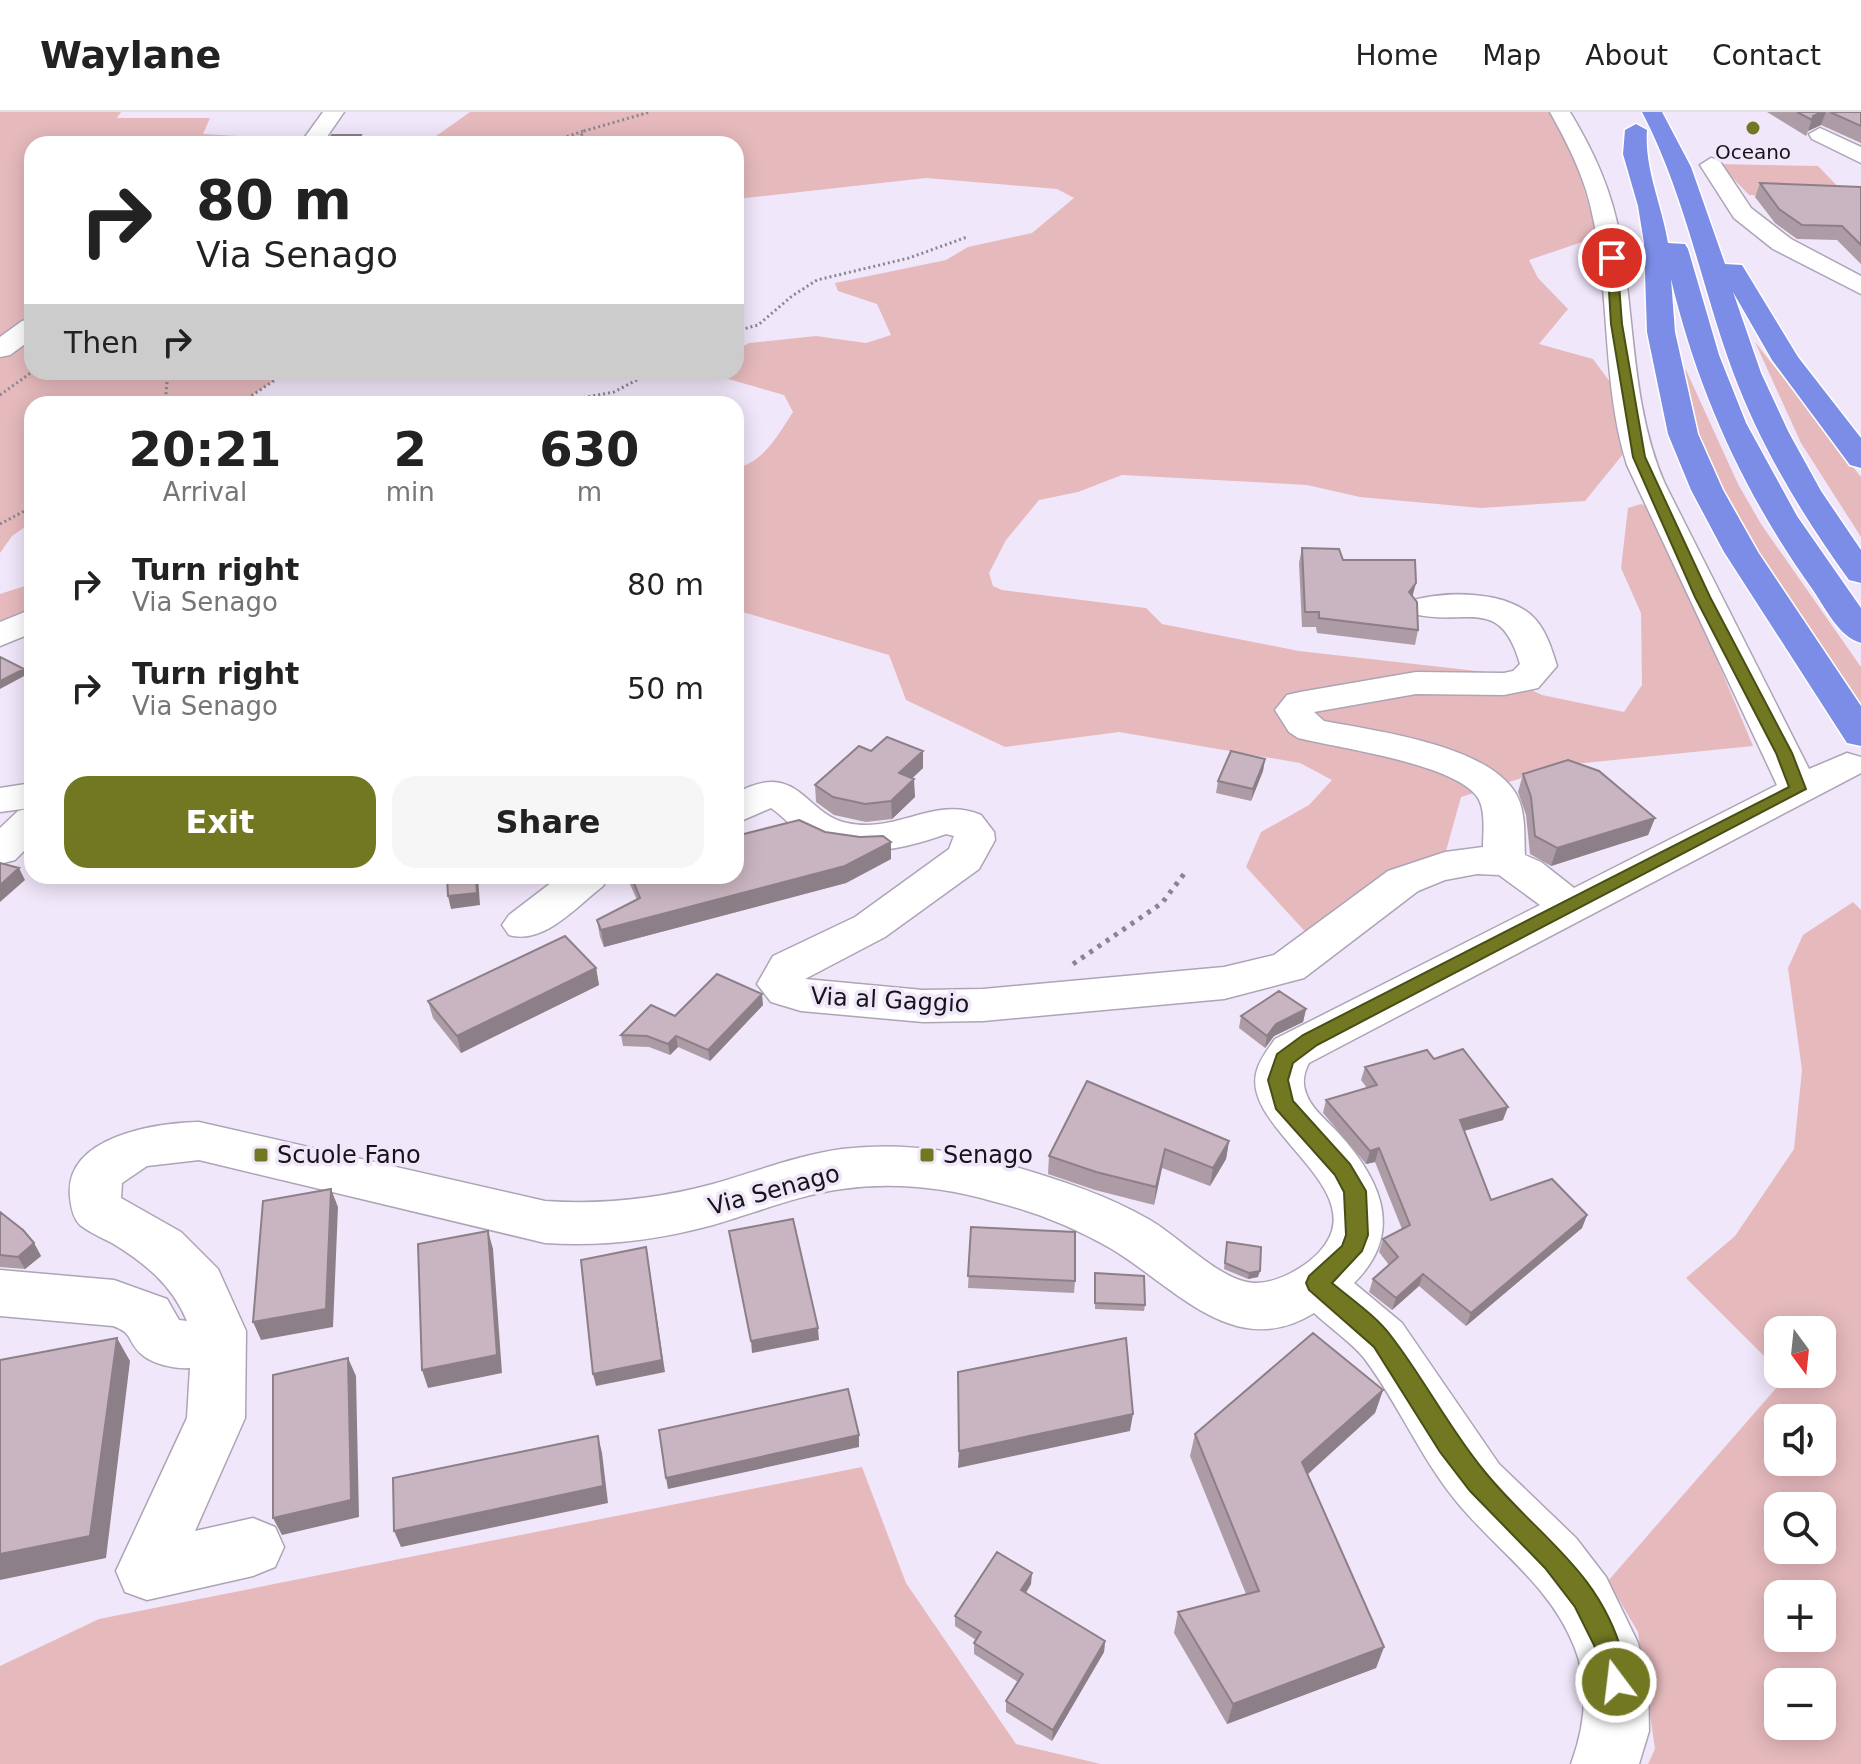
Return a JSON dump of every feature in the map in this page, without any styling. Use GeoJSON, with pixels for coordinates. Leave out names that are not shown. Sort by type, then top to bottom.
{"type":"FeatureCollection","features":[{"type":"Feature","properties":{"kind":"highway"},"geometry":{"type":"LineString","coordinates":[[1644,120],[1688,155],[1734,273],[1763,325],[1806,390],[1861,459]]}},
{"type":"Feature","properties":{"kind":"highway"},"geometry":{"type":"LineString","coordinates":[[1644,120],[1697,213],[1730,324],[1765,415],[1811,499],[1861,573]]}},
{"type":"Feature","properties":{"kind":"highway"},"geometry":{"type":"LineString","coordinates":[[1644,120],[1701,342],[1726,412],[1785,524],[1861,632]]}},
{"type":"Feature","properties":{"kind":"highway"},"geometry":{"type":"LineString","coordinates":[[1644,120],[1634,154],[1650,206],[1656,243],[1661,332],[1683,434],[1707,490],[1854,750]]}},
{"type":"Feature","properties":{"kind":"street"},"geometry":{"type":"LineString","coordinates":[[317,136],[334,112]]}},
{"type":"Feature","properties":{"kind":"street"},"geometry":{"type":"LineString","coordinates":[[1560,112],[1588,159],[1595,181],[1610,249],[1616,324],[1639,457],[1703,597],[1784,753],[1798,789]]}},
{"type":"Feature","properties":{"kind":"street"},"geometry":{"type":"LineString","coordinates":[[1820,134],[1861,156]]}},
{"type":"Feature","properties":{"kind":"street"},"geometry":{"type":"LineString","coordinates":[[1711,165],[1742,213],[1782,244],[1861,286]]}},
{"type":"Feature","properties":{"kind":"street"},"geometry":{"type":"LineString","coordinates":[[0,349],[24,332]]}},
{"type":"Feature","properties":{"kind":"street"},"geometry":{"type":"LineString","coordinates":[[1426,607],[1491,608],[1506,613],[1526,628],[1539,666],[1525,680],[1504,684],[1416,683],[1300,703],[1294,710],[1296,717],[1312,730],[1436,759],[1480,778],[1499,799],[1504,863],[1520,868],[1570,907]]}},
{"type":"Feature","properties":{"kind":"street"},"geometry":{"type":"LineString","coordinates":[[0,635],[24,624]]}},
{"type":"Feature","properties":{"kind":"street","name":"Via Senago"},"geometry":{"type":"LineString","coordinates":[[219,1331],[199,1285],[162,1247],[97,1209],[93,1193],[97,1177],[109,1164],[128,1153],[175,1141],[199,1141],[545,1222],[575,1225],[631,1223],[683,1214],[818,1174],[879,1166],[920,1166],[992,1181],[1062,1202],[1134,1236],[1220,1299],[1271,1308],[1298,1298],[1317,1283],[1351,1251],[1357,1235],[1355,1191],[1343,1170],[1284,1104],[1278,1080],[1284,1059],[1310,1040],[1798,789],[1854,750]]}},
{"type":"Feature","properties":{"kind":"street","name":"Via al Gaggio"},"geometry":{"type":"LineString","coordinates":[[744,805],[754,798],[778,793],[786,797],[809,823],[847,836],[901,836],[945,821],[970,827],[975,837],[974,847],[964,859],[870,927],[789,967],[780,984],[787,991],[801,995],[923,1006],[1016,1002],[1224,983],[1268,974],[1288,967],[1403,881],[1424,871],[1458,865],[1504,863]]}},
{"type":"Feature","properties":{"kind":"street"},"geometry":{"type":"LineString","coordinates":[[0,800],[24,796]]}},
{"type":"Feature","properties":{"kind":"street"},"geometry":{"type":"LineString","coordinates":[[0,851],[24,828]]}},
{"type":"Feature","properties":{"kind":"street"},"geometry":{"type":"LineString","coordinates":[[524,925],[578,884]]}},
{"type":"Feature","properties":{"kind":"street"},"geometry":{"type":"LineString","coordinates":[[1317,1283],[1382,1340],[1478,1483],[1554,1559],[1584,1598],[1606,1643],[1616,1682],[1616,1731],[1605,1764]]}},
{"type":"Feature","properties":{"kind":"street"},"geometry":{"type":"LineString","coordinates":[[0,1293],[114,1303],[148,1315],[163,1340],[178,1346],[201,1344],[219,1331]]}},
{"type":"Feature","properties":{"kind":"street"},"geometry":{"type":"LineString","coordinates":[[219,1331],[216,1418],[147,1571],[253,1547]]}},
{"type":"Feature","properties":{"kind":"path"},"geometry":{"type":"LineString","coordinates":[[568,136],[650,112]]}},
{"type":"Feature","properties":{"kind":"path"},"geometry":{"type":"LineString","coordinates":[[581,136],[584,131]]}},
{"type":"Feature","properties":{"kind":"path"},"geometry":{"type":"LineString","coordinates":[[744,329],[758,325],[792,296],[817,280],[909,258],[967,237]]}},
{"type":"Feature","properties":{"kind":"path"},"geometry":{"type":"LineString","coordinates":[[0,395],[24,378]]}},
{"type":"Feature","properties":{"kind":"path"},"geometry":{"type":"LineString","coordinates":[[251,396],[275,380]]}},
{"type":"Feature","properties":{"kind":"path"},"geometry":{"type":"LineString","coordinates":[[609,396],[640,380]]}},
{"type":"Feature","properties":{"kind":"path"},"geometry":{"type":"LineString","coordinates":[[0,524],[24,511]]}},
{"type":"Feature","properties":{"kind":"path"},"geometry":{"type":"LineString","coordinates":[[1016,1002],[1162,903],[1187,870]]}},
{"type":"Feature","properties":{"kind":"shaded area"},"geometry":{"type":"Polygon","coordinates":[[[0,112],[121,112],[117,118],[210,118],[203,134],[238,136],[24,136],[24,380],[275,380],[251,396],[24,396],[24,528],[12,536],[0,553],[0,112]]]}},
{"type":"Feature","properties":{"kind":"shaded area"},"geometry":{"type":"Polygon","coordinates":[[[470,112],[1563,112],[1597,237],[1529,260],[1538,278],[1568,309],[1539,344],[1593,359],[1613,386],[1628,448],[1585,501],[1481,508],[1360,497],[1307,485],[1122,475],[1078,492],[1039,500],[1006,540],[989,573],[993,586],[1002,590],[1146,608],[1162,624],[1299,651],[1495,673],[1542,695],[1624,712],[1642,685],[1641,613],[1621,568],[1628,508],[1641,504],[1654,509],[1753,746],[1564,765],[1461,797],[1446,851],[1411,866],[1310,937],[1246,867],[1261,832],[1309,805],[1332,780],[1300,763],[1119,732],[1005,747],[906,700],[889,655],[744,612],[744,466],[762,454],[793,412],[784,395],[732,380],[744,380],[744,346],[816,336],[866,343],[891,335],[877,304],[838,291],[835,283],[946,260],[968,247],[1032,233],[1074,198],[1057,189],[926,178],[744,198],[744,136],[436,136],[470,112]]]}},
{"type":"Feature","properties":{"kind":"shaded area"},"geometry":{"type":"Polygon","coordinates":[[[1719,164],[1818,166],[1849,198],[1749,195],[1719,164]]]}},
{"type":"Feature","properties":{"kind":"shaded area"},"geometry":{"type":"Polygon","coordinates":[[[1755,342],[1861,477],[1861,537],[1801,443],[1755,342]]]}},
{"type":"Feature","properties":{"kind":"shaded area"},"geometry":{"type":"Polygon","coordinates":[[[1683,370],[1686,370],[1738,484],[1761,524],[1861,667],[1861,709],[1768,575],[1727,504],[1696,430],[1683,370]]]}},
{"type":"Feature","properties":{"kind":"shaded area"},"geometry":{"type":"Polygon","coordinates":[[[24,586],[24,611],[0,622],[0,594],[24,586]]]}},
{"type":"Feature","properties":{"kind":"shaded area"},"geometry":{"type":"Polygon","coordinates":[[[1853,902],[1861,910],[1861,1764],[1648,1764],[1655,1749],[1638,1632],[1608,1581],[1776,1388],[1836,1388],[1836,1316],[1764,1316],[1764,1356],[1686,1278],[1735,1236],[1794,1149],[1802,1070],[1788,968],[1803,935],[1853,902]]]}},
{"type":"Feature","properties":{"kind":"shaded area"},"geometry":{"type":"Polygon","coordinates":[[[862,1467],[906,1583],[1016,1744],[1101,1764],[0,1764],[0,1666],[99,1619],[862,1467]]]}},
{"type":"Feature","properties":{"kind":"building"},"geometry":{"type":"Polygon","coordinates":[[[1797,112],[1822,112],[1813,116],[1812,120],[1797,112]]]}},
{"type":"Feature","properties":{"kind":"building"},"geometry":{"type":"Polygon","coordinates":[[[1830,112],[1861,112],[1861,126],[1830,112]]]}},
{"type":"Feature","properties":{"kind":"building"},"geometry":{"type":"Polygon","coordinates":[[[1760,183],[1861,187],[1861,245],[1842,226],[1802,225],[1779,209],[1760,183]]]}},
{"type":"Feature","properties":{"kind":"building"},"geometry":{"type":"Polygon","coordinates":[[[1302,548],[1339,549],[1343,560],[1415,560],[1416,583],[1409,592],[1417,602],[1418,630],[1319,618],[1319,612],[1305,612],[1302,548]]]}},
{"type":"Feature","properties":{"kind":"building"},"geometry":{"type":"Polygon","coordinates":[[[0,657],[24,669],[0,681],[0,657]]]}},
{"type":"Feature","properties":{"kind":"building"},"geometry":{"type":"Polygon","coordinates":[[[887,737],[923,751],[899,773],[914,779],[891,801],[865,804],[833,797],[815,785],[859,746],[871,751],[887,737]]]}},
{"type":"Feature","properties":{"kind":"building"},"geometry":{"type":"Polygon","coordinates":[[[1231,751],[1265,759],[1253,789],[1218,781],[1231,751]]]}},
{"type":"Feature","properties":{"kind":"building"},"geometry":{"type":"Polygon","coordinates":[[[1568,760],[1599,771],[1655,818],[1557,848],[1535,836],[1531,797],[1523,774],[1568,760]]]}},
{"type":"Feature","properties":{"kind":"building"},"geometry":{"type":"Polygon","coordinates":[[[799,820],[825,832],[860,837],[883,836],[891,842],[845,866],[601,930],[597,920],[640,898],[634,884],[744,884],[744,834],[799,820]]]}},
{"type":"Feature","properties":{"kind":"building"},"geometry":{"type":"Polygon","coordinates":[[[0,863],[19,868],[0,885],[0,863]]]}},
{"type":"Feature","properties":{"kind":"building"},"geometry":{"type":"Polygon","coordinates":[[[447,884],[476,884],[477,893],[448,896],[447,884]]]}},
{"type":"Feature","properties":{"kind":"building"},"geometry":{"type":"Polygon","coordinates":[[[565,936],[596,968],[457,1036],[428,1001],[565,936]]]}},
{"type":"Feature","properties":{"kind":"building"},"geometry":{"type":"Polygon","coordinates":[[[717,974],[762,994],[708,1050],[676,1036],[668,1044],[647,1036],[621,1035],[651,1005],[675,1016],[717,974]]]}},
{"type":"Feature","properties":{"kind":"building"},"geometry":{"type":"Polygon","coordinates":[[[1279,991],[1306,1009],[1276,1024],[1267,1036],[1241,1016],[1279,991]]]}},
{"type":"Feature","properties":{"kind":"building"},"geometry":{"type":"Polygon","coordinates":[[[1463,1049],[1508,1107],[1460,1120],[1491,1200],[1552,1179],[1587,1215],[1471,1313],[1423,1274],[1396,1298],[1373,1279],[1398,1257],[1383,1239],[1410,1225],[1379,1148],[1370,1151],[1326,1100],[1377,1085],[1365,1067],[1427,1050],[1434,1059],[1463,1049]]]}},
{"type":"Feature","properties":{"kind":"building"},"geometry":{"type":"Polygon","coordinates":[[[1087,1081],[1229,1141],[1213,1168],[1165,1149],[1156,1187],[1049,1156],[1087,1081]]]}},
{"type":"Feature","properties":{"kind":"building"},"geometry":{"type":"Polygon","coordinates":[[[331,1189],[326,1309],[253,1322],[263,1201],[331,1189]]]}},
{"type":"Feature","properties":{"kind":"building"},"geometry":{"type":"Polygon","coordinates":[[[0,1212],[34,1243],[18,1257],[0,1255],[0,1212]]]}},
{"type":"Feature","properties":{"kind":"building"},"geometry":{"type":"Polygon","coordinates":[[[793,1219],[818,1328],[751,1341],[729,1231],[793,1219]]]}},
{"type":"Feature","properties":{"kind":"building"},"geometry":{"type":"Polygon","coordinates":[[[971,1227],[1075,1232],[1075,1281],[968,1276],[971,1227]]]}},
{"type":"Feature","properties":{"kind":"building"},"geometry":{"type":"Polygon","coordinates":[[[488,1231],[497,1355],[422,1370],[418,1244],[488,1231]]]}},
{"type":"Feature","properties":{"kind":"building"},"geometry":{"type":"Polygon","coordinates":[[[1227,1242],[1261,1247],[1260,1271],[1249,1273],[1225,1263],[1227,1242]]]}},
{"type":"Feature","properties":{"kind":"building"},"geometry":{"type":"Polygon","coordinates":[[[646,1247],[662,1360],[593,1374],[581,1260],[646,1247]]]}},
{"type":"Feature","properties":{"kind":"building"},"geometry":{"type":"Polygon","coordinates":[[[1095,1273],[1144,1276],[1145,1305],[1095,1303],[1095,1273]]]}},
{"type":"Feature","properties":{"kind":"building"},"geometry":{"type":"Polygon","coordinates":[[[1313,1333],[1383,1390],[1302,1462],[1384,1647],[1233,1704],[1178,1612],[1259,1591],[1195,1434],[1313,1333]]]}},
{"type":"Feature","properties":{"kind":"building"},"geometry":{"type":"Polygon","coordinates":[[[117,1338],[90,1536],[0,1554],[0,1360],[117,1338]]]}},
{"type":"Feature","properties":{"kind":"building"},"geometry":{"type":"Polygon","coordinates":[[[1126,1338],[1133,1414],[959,1451],[958,1372],[1126,1338]]]}},
{"type":"Feature","properties":{"kind":"building"},"geometry":{"type":"Polygon","coordinates":[[[348,1358],[351,1500],[273,1518],[273,1375],[348,1358]]]}},
{"type":"Feature","properties":{"kind":"building"},"geometry":{"type":"Polygon","coordinates":[[[848,1389],[859,1435],[666,1478],[659,1430],[848,1389]]]}},
{"type":"Feature","properties":{"kind":"building"},"geometry":{"type":"Polygon","coordinates":[[[598,1436],[603,1486],[394,1531],[393,1478],[598,1436]]]}},
{"type":"Feature","properties":{"kind":"building"},"geometry":{"type":"Polygon","coordinates":[[[997,1552],[1032,1573],[1021,1590],[1105,1641],[1053,1730],[1006,1701],[1023,1674],[974,1643],[981,1632],[955,1616],[997,1552]]]}},
{"type":"Feature","properties":{"kind":"place","name":"Oceano"},"geometry":{"type":"Point","coordinates":[1753,128]}},
{"type":"Feature","properties":{"kind":"place","name":"Scuole Fano"},"geometry":{"type":"Point","coordinates":[261,1155]}},
{"type":"Feature","properties":{"kind":"place","name":"Senago"},"geometry":{"type":"Point","coordinates":[927,1155]}},
{"type":"Feature","properties":{"kind":"route"},"geometry":{"type":"LineString","coordinates":[[1612,258],[1616,324],[1639,457],[1703,597],[1784,753],[1798,789],[1310,1040],[1284,1059],[1278,1080],[1284,1104],[1343,1170],[1355,1191],[1357,1235],[1351,1251],[1317,1283],[1382,1340],[1478,1483],[1554,1559],[1584,1598],[1606,1643],[1616,1682]]}}]}
